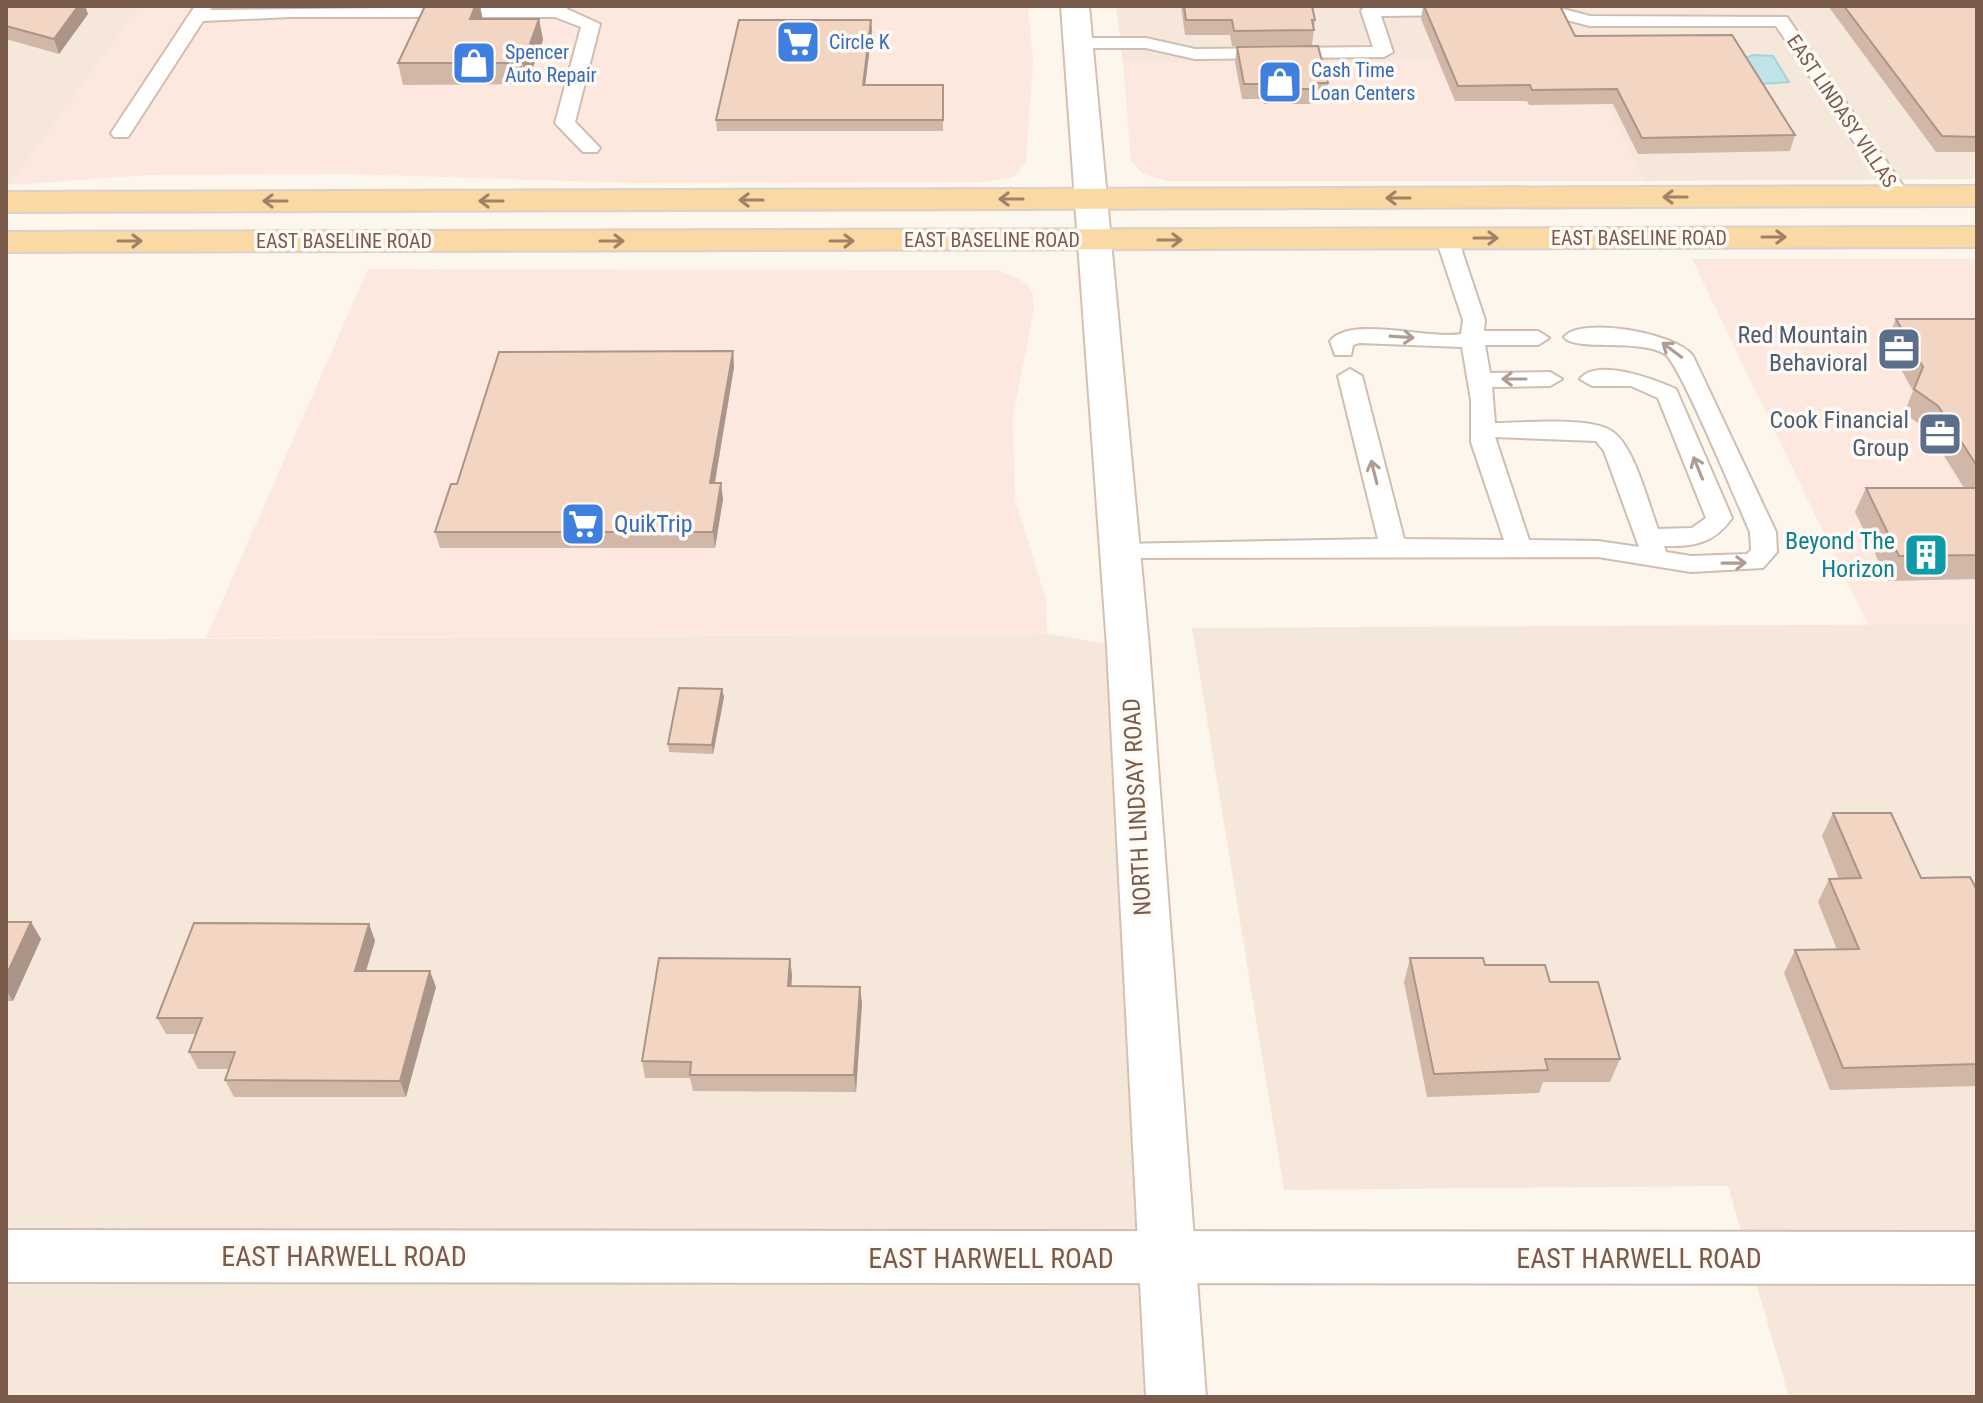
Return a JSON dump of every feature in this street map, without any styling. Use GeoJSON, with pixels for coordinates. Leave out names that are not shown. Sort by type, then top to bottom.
{"type":"FeatureCollection","features":[{"type":"Feature","properties":{"kind":"main road","name":"NORTH LINDSAY ROAD"},"geometry":{"type":"LineString","coordinates":[[1075,6],[1119,552],[1176,1397]]}},
{"type":"Feature","properties":{"kind":"main road","name":"EAST BASELINE ROAD"},"geometry":{"type":"LineString","coordinates":[[6,242],[1977,196]]}},
{"type":"Feature","properties":{"kind":"main road","name":"EAST BASELINE ROAD"},"geometry":{"type":"LineString","coordinates":[[6,202],[1090,219],[1447,239],[1977,237]]}},
{"type":"Feature","properties":{"kind":"main road","name":"EAST HARWELL ROAD"},"geometry":{"type":"LineString","coordinates":[[6,1256],[1977,1258]]}},
{"type":"Feature","properties":{"kind":"lane"},"geometry":{"type":"LineString","coordinates":[[121,133],[201,11],[558,9],[591,24],[565,123],[590,148]]}},
{"type":"Feature","properties":{"kind":"lane"},"geometry":{"type":"LineString","coordinates":[[1078,43],[1146,43],[1195,54],[1384,52],[1370,11],[1476,11]]}},
{"type":"Feature","properties":{"kind":"lane","name":"EAST LINDASY VILLAS"},"geometry":{"type":"LineString","coordinates":[[1506,11],[1551,11],[1590,21],[1781,21],[1900,196]]}},
{"type":"Feature","properties":{"kind":"lane"},"geometry":{"type":"LineString","coordinates":[[1447,239],[1474,320],[1472,338],[1479,380],[1483,442],[1519,548]]}},
{"type":"Feature","properties":{"kind":"lane"},"geometry":{"type":"LineString","coordinates":[[1343,350],[1341,341],[1358,336],[1456,342],[1472,338],[1538,338]]}},
{"type":"Feature","properties":{"kind":"lane"},"geometry":{"type":"LineString","coordinates":[[1483,430],[1590,431],[1604,436],[1615,449],[1652,547],[1691,564],[1754,562],[1764,552],[1763,532],[1682,356],[1668,344],[1644,337],[1575,337]]}},
{"type":"Feature","properties":{"kind":"lane"},"geometry":{"type":"LineString","coordinates":[[1350,376],[1393,547]]}},
{"type":"Feature","properties":{"kind":"lane"},"geometry":{"type":"LineString","coordinates":[[1479,380],[1550,379]]}},
{"type":"Feature","properties":{"kind":"lane"},"geometry":{"type":"LineString","coordinates":[[1119,552],[1393,547],[1598,549],[1652,547],[1713,530],[1719,518],[1668,394],[1635,379],[1592,379]]}},
{"type":"Feature","properties":{"kind":"shaded area"},"geometry":{"type":"Polygon","coordinates":[[[6,6],[140,6],[10,185],[6,184],[6,6]]]}},
{"type":"Feature","properties":{"kind":"shaded area"},"geometry":{"type":"Polygon","coordinates":[[[140,6],[1028,6],[1033,60],[1026,163],[1013,177],[983,182],[632,183],[349,174],[148,175],[10,185],[140,6]]]}},
{"type":"Feature","properties":{"kind":"shaded area"},"geometry":{"type":"Polygon","coordinates":[[[1116,6],[1973,6],[1977,10],[1977,179],[1643,181],[1586,61],[1123,62],[1116,6]]]}},
{"type":"Feature","properties":{"kind":"shaded area"},"geometry":{"type":"Polygon","coordinates":[[[1586,61],[1643,181],[1168,181],[1143,174],[1131,161],[1123,62],[1586,61]]]}},
{"type":"Feature","properties":{"kind":"shaded area"},"geometry":{"type":"Polygon","coordinates":[[[1692,259],[1977,259],[1977,624],[1868,625],[1692,259]]]}},
{"type":"Feature","properties":{"kind":"shaded area"},"geometry":{"type":"Polygon","coordinates":[[[368,269],[996,270],[1014,276],[1027,284],[1034,309],[1013,416],[1015,499],[1046,599],[1047,634],[206,638],[368,269]]]}},
{"type":"Feature","properties":{"kind":"shaded area"},"geometry":{"type":"Polygon","coordinates":[[[1977,624],[1977,1397],[1789,1397],[1728,1186],[1284,1190],[1192,628],[1977,624]]]}},
{"type":"Feature","properties":{"kind":"shaded area"},"geometry":{"type":"Polygon","coordinates":[[[1047,634],[1128,647],[1176,1397],[6,1397],[6,640],[1047,634]]]}},
{"type":"Feature","properties":{"kind":"water"},"geometry":{"type":"Polygon","coordinates":[[[1753,55],[1773,56],[1789,82],[1761,84],[1746,58],[1753,55]]]}},
{"type":"Feature","properties":{"kind":"building"},"geometry":{"type":"Polygon","coordinates":[[[6,6],[78,6],[54,39],[6,26],[6,6]]]}},
{"type":"Feature","properties":{"kind":"building"},"geometry":{"type":"Polygon","coordinates":[[[425,6],[475,6],[470,19],[539,19],[523,63],[398,63],[425,6]]]}},
{"type":"Feature","properties":{"kind":"building"},"geometry":{"type":"Polygon","coordinates":[[[1184,6],[1312,6],[1314,30],[1234,31],[1232,20],[1186,20],[1184,6]]]}},
{"type":"Feature","properties":{"kind":"building"},"geometry":{"type":"Polygon","coordinates":[[[1424,6],[1560,6],[1575,36],[1732,35],[1795,135],[1642,138],[1617,89],[1532,90],[1530,85],[1458,86],[1424,6]]]}},
{"type":"Feature","properties":{"kind":"building"},"geometry":{"type":"Polygon","coordinates":[[[1844,6],[1977,6],[1977,137],[1942,136],[1844,6]]]}},
{"type":"Feature","properties":{"kind":"building"},"geometry":{"type":"Polygon","coordinates":[[[739,20],[871,20],[863,85],[943,85],[943,120],[716,120],[739,20]]]}},
{"type":"Feature","properties":{"kind":"building"},"geometry":{"type":"Polygon","coordinates":[[[1318,46],[1328,83],[1312,83],[1313,89],[1266,89],[1264,84],[1244,84],[1237,47],[1318,46]]]}},
{"type":"Feature","properties":{"kind":"building"},"geometry":{"type":"Polygon","coordinates":[[[1896,319],[1977,319],[1977,466],[1938,406],[1914,389],[1923,367],[1896,319]]]}},
{"type":"Feature","properties":{"kind":"building"},"geometry":{"type":"Polygon","coordinates":[[[733,351],[710,483],[721,483],[713,532],[435,532],[451,484],[457,484],[499,352],[733,351]]]}},
{"type":"Feature","properties":{"kind":"building"},"geometry":{"type":"Polygon","coordinates":[[[1866,488],[1977,488],[1977,555],[1899,556],[1866,488]]]}},
{"type":"Feature","properties":{"kind":"building"},"geometry":{"type":"Polygon","coordinates":[[[679,688],[722,689],[712,745],[668,744],[679,688]]]}},
{"type":"Feature","properties":{"kind":"building"},"geometry":{"type":"Polygon","coordinates":[[[1833,813],[1891,813],[1921,878],[1970,877],[1977,890],[1977,1064],[1843,1068],[1795,950],[1859,949],[1829,879],[1861,878],[1833,813]]]}},
{"type":"Feature","properties":{"kind":"building"},"geometry":{"type":"Polygon","coordinates":[[[6,922],[31,922],[6,976],[6,922]]]}},
{"type":"Feature","properties":{"kind":"building"},"geometry":{"type":"Polygon","coordinates":[[[194,923],[369,924],[355,971],[430,971],[400,1081],[225,1080],[235,1052],[189,1052],[202,1018],[157,1018],[194,923]]]}},
{"type":"Feature","properties":{"kind":"building"},"geometry":{"type":"Polygon","coordinates":[[[659,958],[790,959],[788,986],[860,987],[854,1075],[690,1075],[691,1062],[642,1061],[659,958]]]}},
{"type":"Feature","properties":{"kind":"building"},"geometry":{"type":"Polygon","coordinates":[[[1410,958],[1483,958],[1485,965],[1545,965],[1550,982],[1598,982],[1620,1059],[1545,1059],[1548,1070],[1434,1074],[1410,958]]]}},
{"type":"Feature","properties":{"kind":"place","name":"Circle K"},"geometry":{"type":"Point","coordinates":[798,42]}},
{"type":"Feature","properties":{"kind":"place","name":"Spencer Auto Repair"},"geometry":{"type":"Point","coordinates":[474,63]}},
{"type":"Feature","properties":{"kind":"place","name":"Cash Time Loan Centers"},"geometry":{"type":"Point","coordinates":[1280,82]}},
{"type":"Feature","properties":{"kind":"place","name":"Red Mountain Behavioral"},"geometry":{"type":"Point","coordinates":[1899,349]}},
{"type":"Feature","properties":{"kind":"place","name":"Cook Financial Group"},"geometry":{"type":"Point","coordinates":[1940,434]}},
{"type":"Feature","properties":{"kind":"place","name":"QuikTrip"},"geometry":{"type":"Point","coordinates":[583,524]}},
{"type":"Feature","properties":{"kind":"place","name":"Beyond The Horizon"},"geometry":{"type":"Point","coordinates":[1926,555]}}]}
